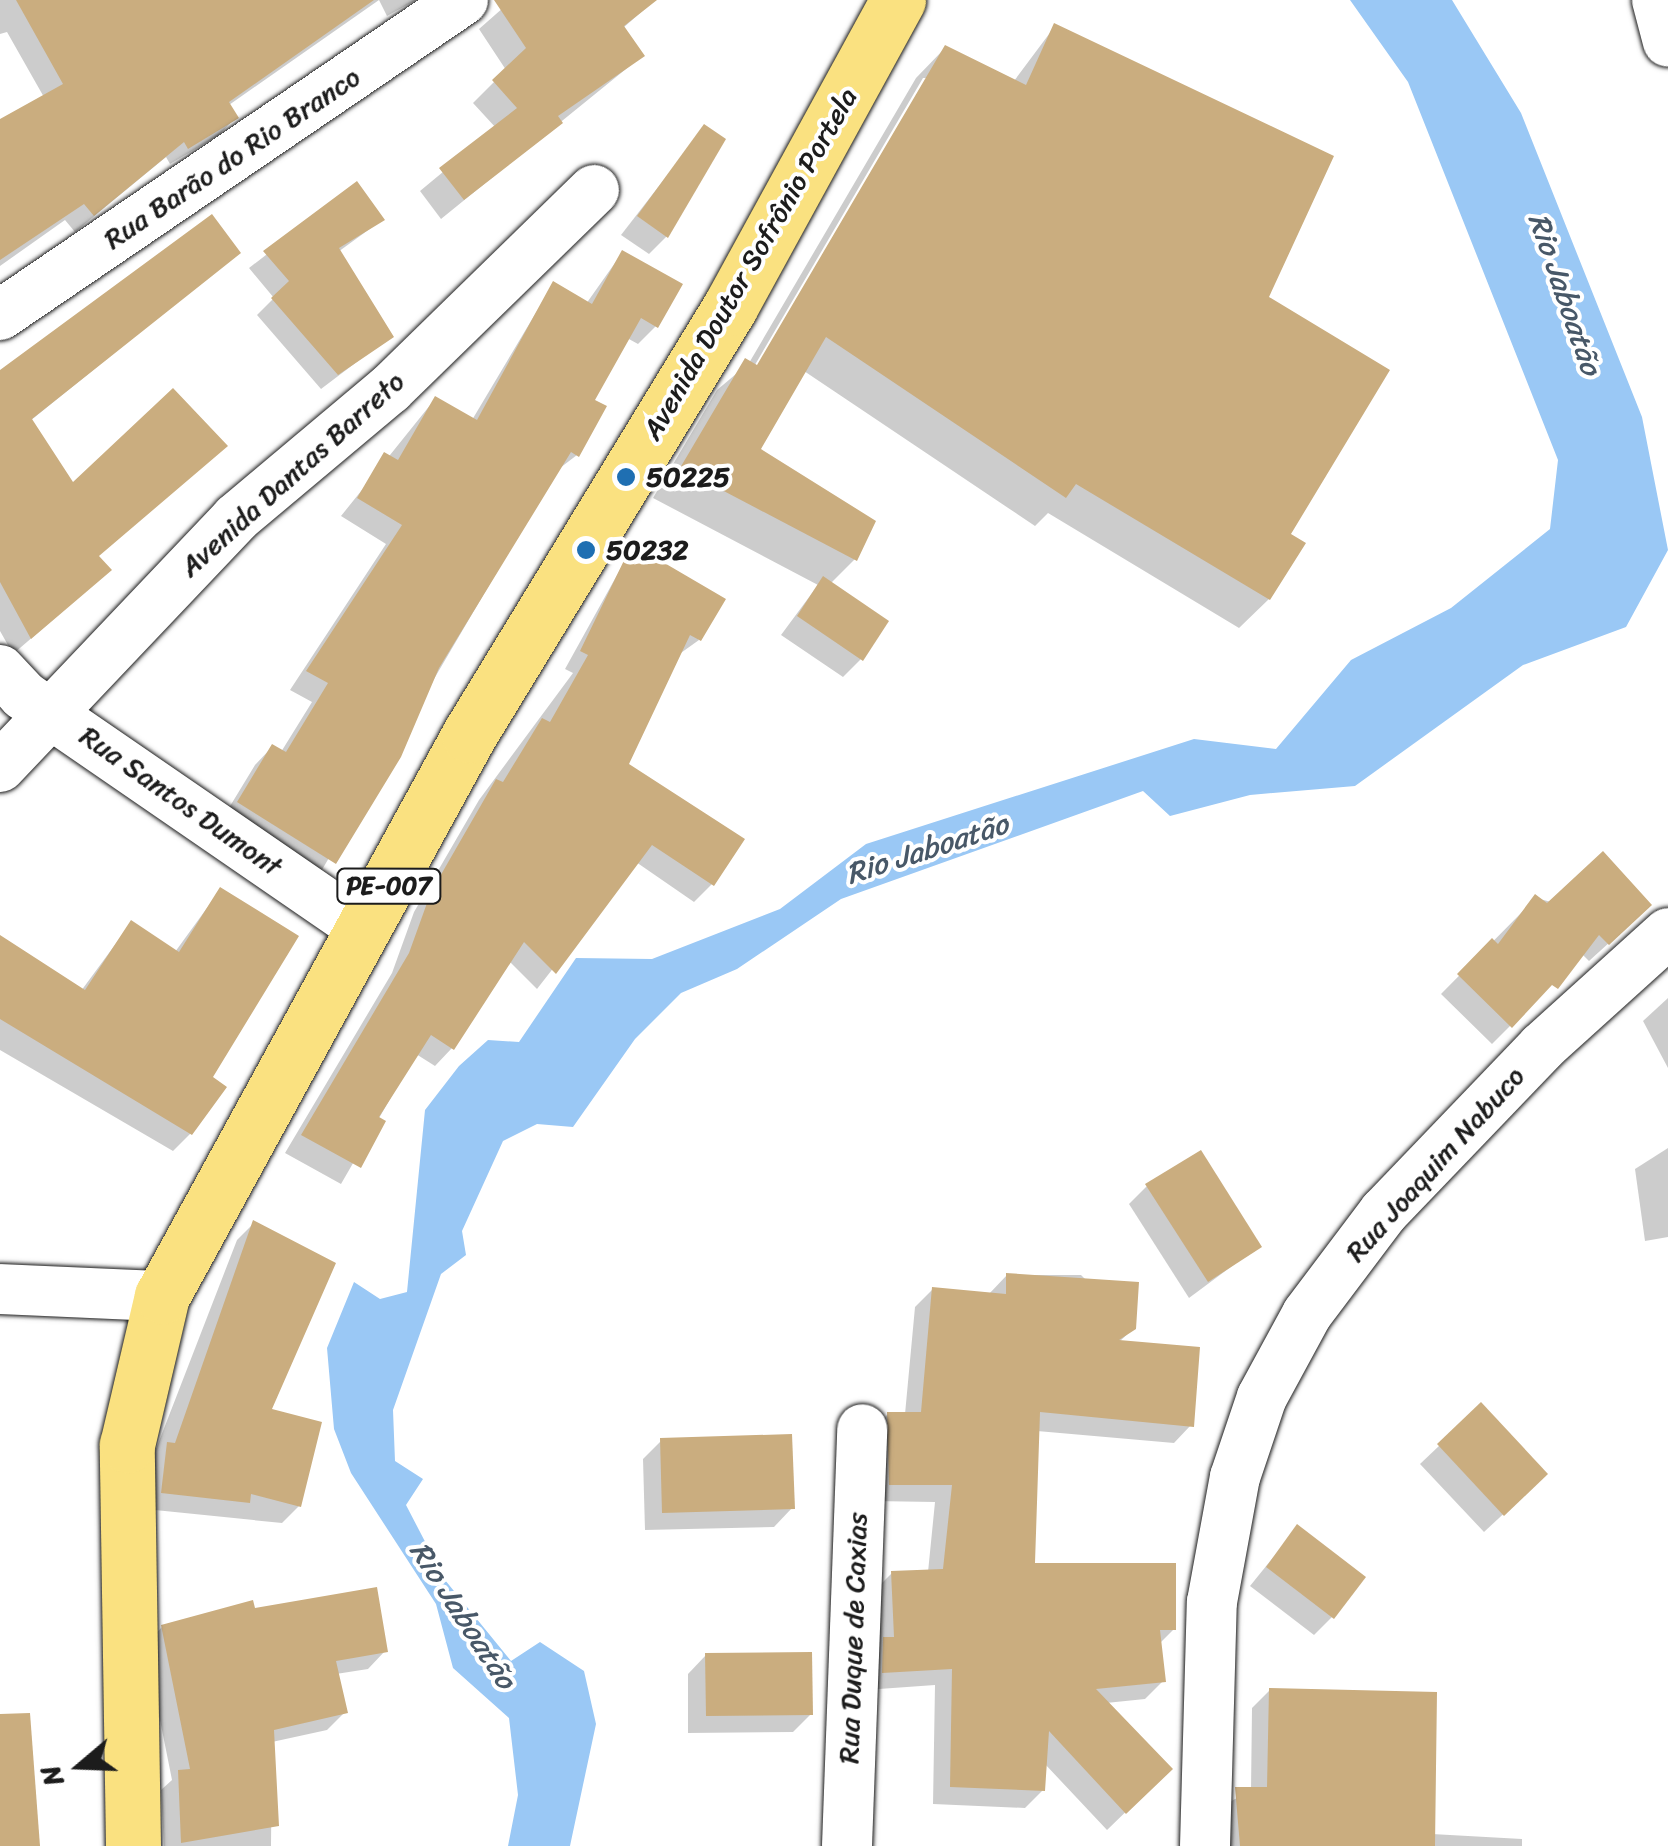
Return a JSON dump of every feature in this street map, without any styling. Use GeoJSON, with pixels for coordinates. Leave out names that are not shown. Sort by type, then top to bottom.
{"type":"FeatureCollection","features":[{"type":"Feature","properties":{"kind":"main road","name":"Avenida Doutor Sofrônio Portela"},"geometry":{"type":"LineString","coordinates":[[133,1846],[127,1445],[162,1296],[365,930],[898,0]]}},
{"type":"Feature","properties":{"kind":"street","name":"Rua Barão do Rio Branco"},"geometry":{"type":"LineString","coordinates":[[0,315],[463,0]]}},
{"type":"Feature","properties":{"kind":"street"},"geometry":{"type":"LineString","coordinates":[[1658,0],[1668,42]]}},
{"type":"Feature","properties":{"kind":"street","name":"Avenida Dantas Barreto"},"geometry":{"type":"LineString","coordinates":[[0,767],[48,707],[236,518],[390,389],[594,190]]}},
{"type":"Feature","properties":{"kind":"street","name":"Rua Santos Dumont"},"geometry":{"type":"LineString","coordinates":[[0,670],[365,930]]}},
{"type":"Feature","properties":{"kind":"street","name":"Rua Joaquim Nabuco"},"geometry":{"type":"LineString","coordinates":[[1205,1846],[1212,1602],[1234,1477],[1262,1397],[1307,1314],[1384,1212],[1542,1047],[1668,933]]}},
{"type":"Feature","properties":{"kind":"street"},"geometry":{"type":"LineString","coordinates":[[0,1289],[162,1296]]}},
{"type":"Feature","properties":{"kind":"street","name":"Rua Duque de Caxias"},"geometry":{"type":"LineString","coordinates":[[846,1846],[862,1429]]}},
{"type":"Feature","properties":{"kind":"water","name":"Rio Jaboatão"},"geometry":{"type":"Polygon","coordinates":[[[1350,0],[1452,0],[1521,113],[1642,417],[1668,550],[1626,627],[1523,665],[1355,786],[1250,795],[1170,816],[1143,791],[841,899],[737,969],[681,993],[635,1039],[573,1127],[537,1124],[503,1141],[462,1231],[466,1255],[441,1274],[393,1410],[395,1461],[423,1479],[406,1505],[445,1580],[511,1661],[540,1642],[584,1671],[596,1724],[570,1846],[508,1846],[518,1795],[509,1718],[453,1668],[436,1604],[351,1473],[334,1429],[327,1348],[354,1282],[380,1299],[407,1292],[425,1110],[459,1066],[488,1040],[519,1042],[576,958],[652,959],[780,909],[866,844],[1194,739],[1276,749],[1351,660],[1451,608],[1550,529],[1558,460],[1408,82],[1350,0]]]}},
{"type":"Feature","properties":{"kind":"building"},"geometry":{"type":"Polygon","coordinates":[[[16,0],[374,0],[229,102],[239,118],[188,149],[184,142],[94,216],[84,204],[0,260],[0,119],[63,84],[16,0]]]}},
{"type":"Feature","properties":{"kind":"building"},"geometry":{"type":"Polygon","coordinates":[[[494,0],[657,0],[624,26],[645,56],[558,116],[563,123],[464,200],[439,168],[517,108],[492,80],[526,48],[494,0]]]}},
{"type":"Feature","properties":{"kind":"building"},"geometry":{"type":"Polygon","coordinates":[[[1054,23],[1334,156],[1269,297],[1390,370],[1291,534],[1306,543],[1270,600],[1076,484],[1066,498],[826,337],[761,449],[876,521],[857,561],[680,468],[745,358],[757,365],[945,45],[1026,85],[1054,23]]]}},
{"type":"Feature","properties":{"kind":"building"},"geometry":{"type":"Polygon","coordinates":[[[704,124],[726,139],[668,238],[637,216],[704,124]]]}},
{"type":"Feature","properties":{"kind":"building"},"geometry":{"type":"Polygon","coordinates":[[[357,181],[385,220],[339,248],[394,337],[338,375],[271,298],[289,281],[263,251],[357,181]]]}},
{"type":"Feature","properties":{"kind":"building"},"geometry":{"type":"Polygon","coordinates":[[[212,214],[241,253],[32,419],[73,482],[173,388],[228,446],[99,556],[112,570],[31,639],[0,582],[0,370],[212,214]]]}},
{"type":"Feature","properties":{"kind":"building"},"geometry":{"type":"Polygon","coordinates":[[[622,250],[683,284],[658,328],[641,318],[595,400],[607,406],[579,457],[571,452],[439,668],[401,757],[336,864],[237,802],[272,744],[286,752],[328,683],[306,671],[402,525],[357,498],[384,452],[398,460],[435,396],[477,420],[553,281],[592,304],[622,250]]]}},
{"type":"Feature","properties":{"kind":"building"},"geometry":{"type":"Polygon","coordinates":[[[632,544],[726,599],[701,641],[690,635],[629,764],[745,839],[714,886],[652,845],[556,974],[524,942],[454,1050],[431,1035],[379,1117],[386,1121],[361,1168],[301,1135],[409,953],[431,892],[496,779],[503,782],[542,718],[550,722],[588,655],[580,651],[632,544]]]}},
{"type":"Feature","properties":{"kind":"building"},"geometry":{"type":"Polygon","coordinates":[[[823,576],[889,621],[863,661],[797,616],[823,576]]]}},
{"type":"Feature","properties":{"kind":"building"},"geometry":{"type":"Polygon","coordinates":[[[1603,851],[1652,905],[1609,945],[1599,935],[1558,989],[1552,985],[1512,1028],[1457,974],[1492,938],[1498,944],[1535,894],[1547,903],[1603,851]]]}},
{"type":"Feature","properties":{"kind":"building"},"geometry":{"type":"Polygon","coordinates":[[[220,887],[299,936],[213,1077],[227,1087],[192,1135],[0,1019],[0,935],[85,990],[131,920],[179,952],[220,887]]]}},
{"type":"Feature","properties":{"kind":"building"},"geometry":{"type":"Polygon","coordinates":[[[1201,1150],[1262,1247],[1208,1282],[1145,1184],[1201,1150]]]}},
{"type":"Feature","properties":{"kind":"building"},"geometry":{"type":"Polygon","coordinates":[[[253,1220],[336,1263],[272,1409],[322,1422],[301,1507],[251,1494],[250,1503],[161,1493],[167,1442],[175,1443],[253,1220]]]}},
{"type":"Feature","properties":{"kind":"building"},"geometry":{"type":"Polygon","coordinates":[[[1006,1273],[1139,1282],[1136,1329],[1119,1340],[1200,1347],[1194,1427],[1040,1412],[1035,1563],[1176,1563],[1176,1630],[1160,1630],[1166,1682],[1096,1689],[1173,1769],[1126,1814],[1049,1731],[1045,1791],[950,1787],[952,1669],[882,1673],[883,1637],[894,1637],[891,1571],[943,1569],[952,1485],[889,1485],[887,1412],[921,1412],[932,1287],[1006,1294],[1006,1273]]]}},
{"type":"Feature","properties":{"kind":"building"},"geometry":{"type":"Polygon","coordinates":[[[1481,1402],[1548,1474],[1504,1516],[1437,1444],[1481,1402]]]}},
{"type":"Feature","properties":{"kind":"building"},"geometry":{"type":"Polygon","coordinates":[[[792,1434],[795,1509],[662,1513],[660,1438],[792,1434]]]}},
{"type":"Feature","properties":{"kind":"building"},"geometry":{"type":"Polygon","coordinates":[[[1297,1524],[1366,1577],[1334,1619],[1266,1567],[1297,1524]]]}},
{"type":"Feature","properties":{"kind":"building"},"geometry":{"type":"Polygon","coordinates":[[[377,1587],[388,1652],[336,1661],[348,1713],[274,1730],[279,1826],[181,1843],[178,1770],[190,1769],[161,1625],[253,1600],[255,1608],[377,1587]]]}},
{"type":"Feature","properties":{"kind":"building"},"geometry":{"type":"Polygon","coordinates":[[[812,1652],[813,1715],[706,1716],[705,1653],[812,1652]]]}},
{"type":"Feature","properties":{"kind":"building"},"geometry":{"type":"Polygon","coordinates":[[[1269,1688],[1437,1692],[1435,1846],[1240,1846],[1235,1787],[1267,1787],[1269,1688]]]}},
{"type":"Feature","properties":{"kind":"building"},"geometry":{"type":"Polygon","coordinates":[[[30,1713],[40,1846],[0,1846],[0,1714],[30,1713]]]}},
{"type":"Feature","properties":{"kind":"place","name":"50225"},"geometry":{"type":"Point","coordinates":[626,477]}},
{"type":"Feature","properties":{"kind":"place","name":"50232"},"geometry":{"type":"Point","coordinates":[586,550]}}]}
